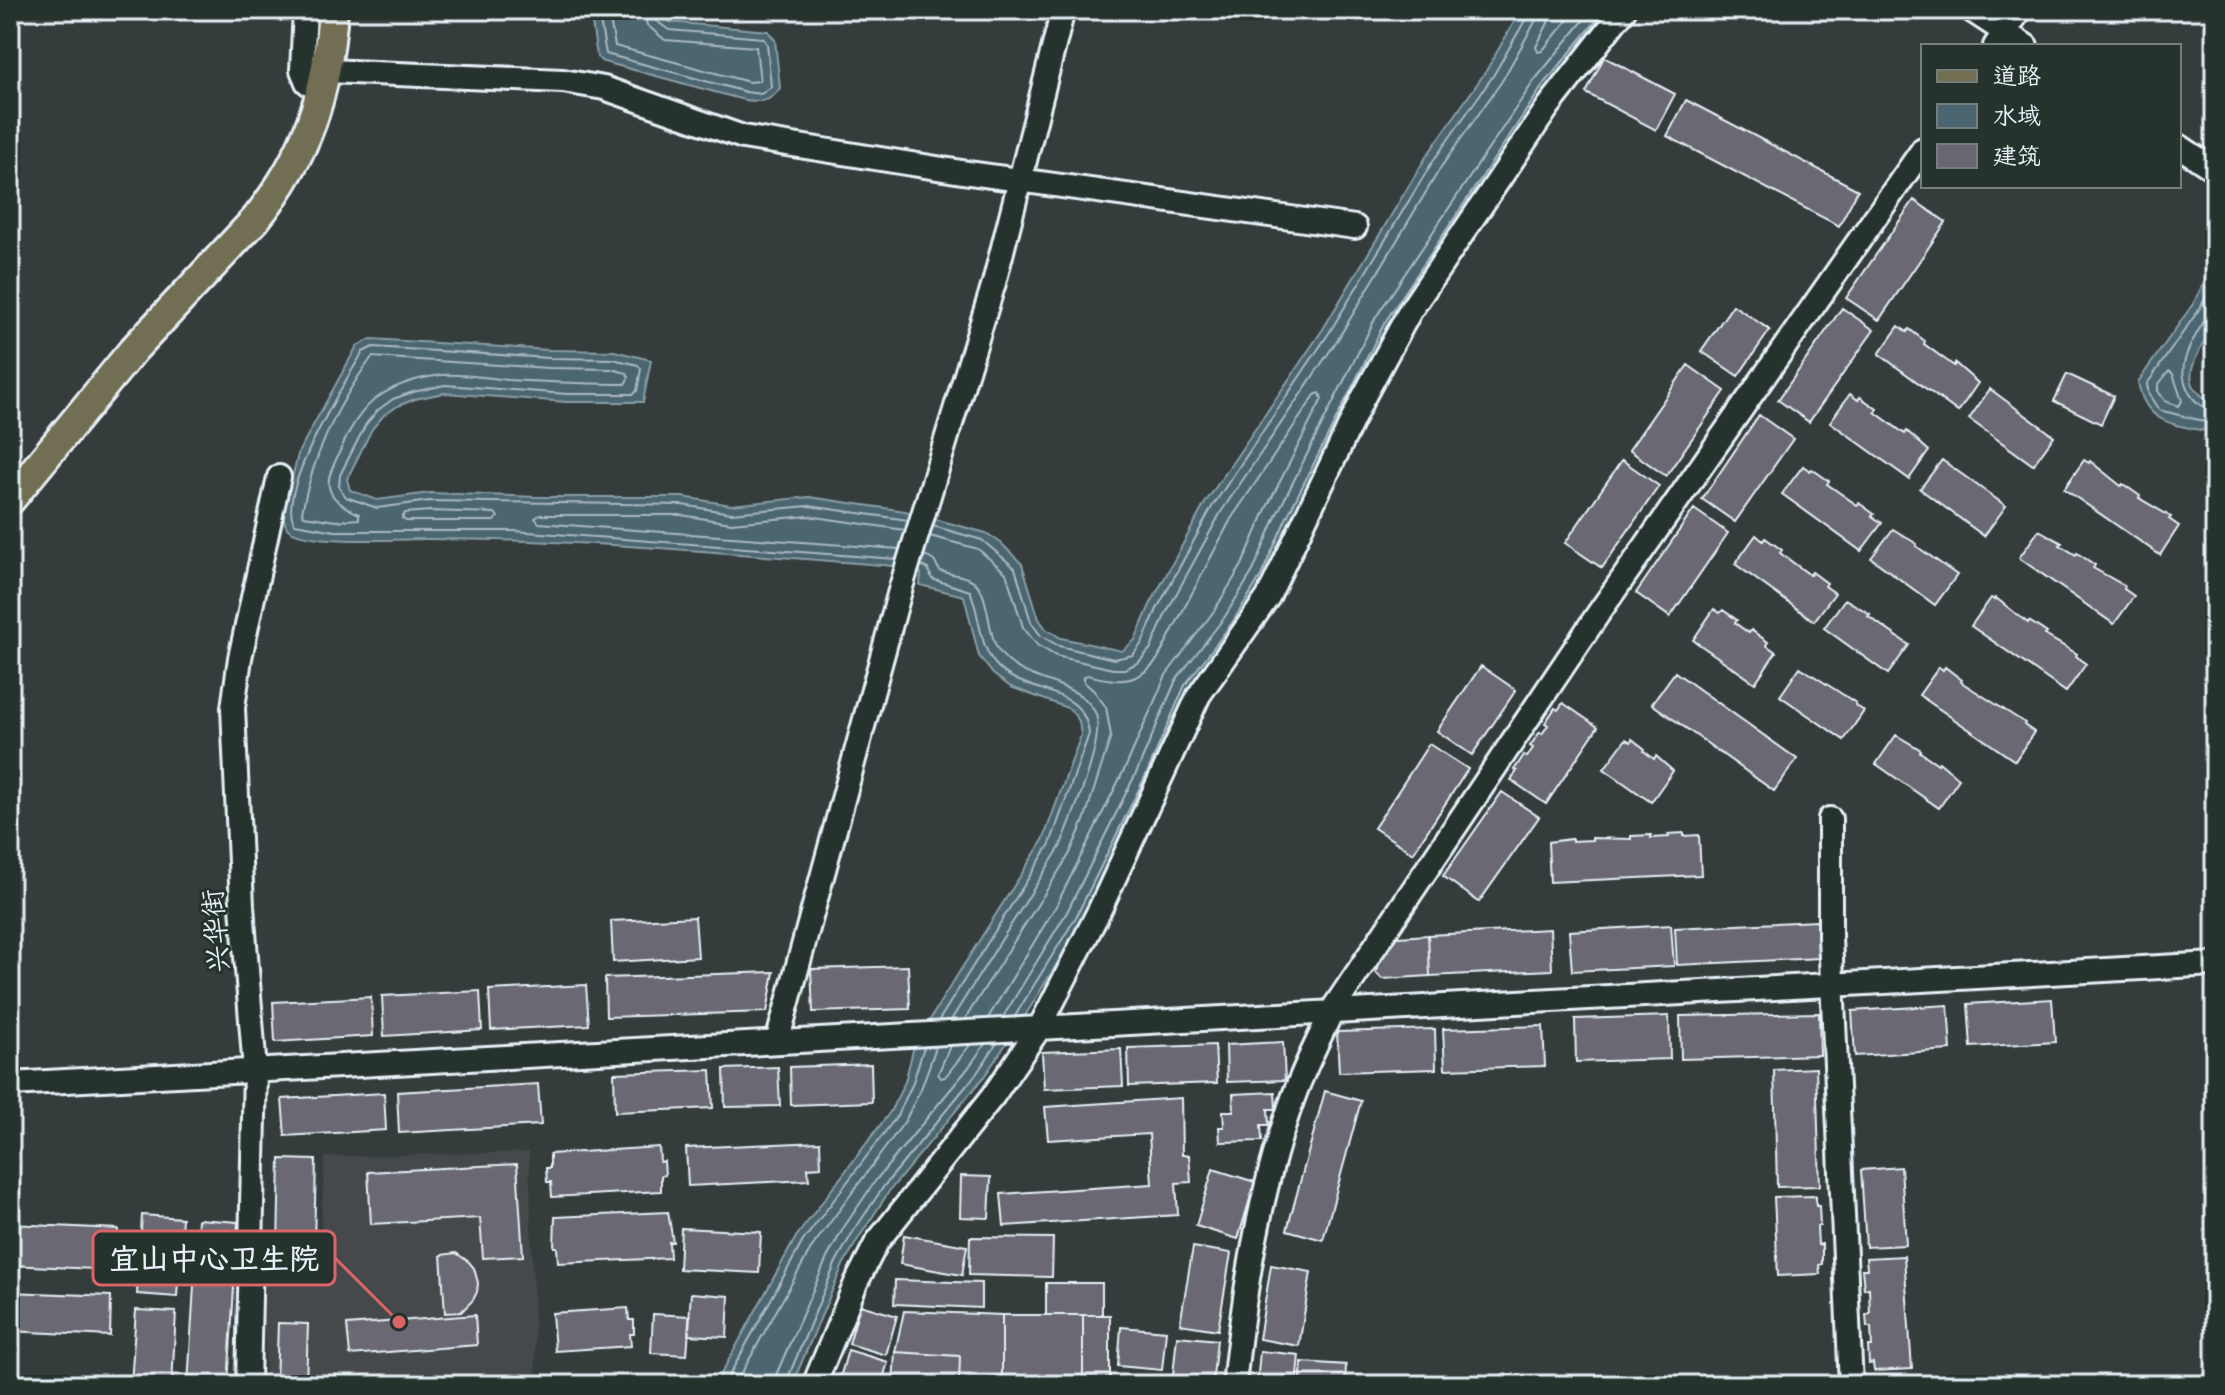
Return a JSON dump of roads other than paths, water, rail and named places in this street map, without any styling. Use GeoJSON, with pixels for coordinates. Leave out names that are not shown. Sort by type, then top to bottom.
{"type":"FeatureCollection","features":[{"type":"Feature","properties":{"kind":"main road"},"geometry":{"type":"LineString","coordinates":[[10,500],[134,349],[274,196],[304,145],[324,83],[333,10]]}},
{"type":"Feature","properties":{"kind":"street"},"geometry":{"type":"LineString","coordinates":[[305,10],[302,70],[307,82],[563,81],[604,88],[743,137],[1021,181],[1355,227]]}},
{"type":"Feature","properties":{"kind":"street"},"geometry":{"type":"LineString","coordinates":[[777,1042],[901,587],[965,380],[1021,181],[1063,10]]}},
{"type":"Feature","properties":{"kind":"street"},"geometry":{"type":"LineString","coordinates":[[814,1385],[856,1283],[877,1242],[993,1096],[1029,1028],[1100,909],[1199,695],[1268,597],[1356,412],[1410,311],[1548,107],[1624,10]]}},
{"type":"Feature","properties":{"kind":"street"},"geometry":{"type":"LineString","coordinates":[[1971,10],[2000,39],[2020,10]]}},
{"type":"Feature","properties":{"kind":"street"},"geometry":{"type":"LineString","coordinates":[[2181,147],[2215,170]]}},
{"type":"Feature","properties":{"kind":"street"},"geometry":{"type":"LineString","coordinates":[[1234,1385],[1253,1251],[1280,1138],[1302,1072],[1332,1012],[1351,979],[1598,614],[1921,152]]}},
{"type":"Feature","properties":{"kind":"street","name":"兴华街"},"geometry":{"type":"LineString","coordinates":[[248,1385],[255,1071],[242,906],[233,708],[240,658],[279,477]]}},
{"type":"Feature","properties":{"kind":"street"},"geometry":{"type":"LineString","coordinates":[[1830,819],[1833,985],[1851,1385]]}},
{"type":"Feature","properties":{"kind":"street"},"geometry":{"type":"LineString","coordinates":[[10,1084],[2215,964]]}},
{"type":"Feature","properties":{"kind":"water"},"geometry":{"type":"Polygon","coordinates":[[[590,10],[660,10],[661,15],[670,22],[768,31],[775,40],[780,88],[765,100],[744,100],[601,61],[597,56],[590,10]]]}},
{"type":"Feature","properties":{"kind":"water"},"geometry":{"type":"Polygon","coordinates":[[[1521,10],[1616,10],[1548,91],[1277,562],[1083,921],[1028,1011],[984,1077],[890,1190],[860,1236],[843,1265],[792,1385],[715,1385],[796,1237],[890,1112],[905,1082],[913,1050],[1043,840],[1081,735],[1079,721],[1070,709],[1011,687],[993,674],[979,656],[964,596],[920,585],[921,573],[892,566],[718,552],[484,540],[333,539],[298,534],[288,529],[283,512],[299,451],[357,346],[371,339],[614,351],[651,360],[643,402],[567,402],[444,393],[398,406],[384,415],[372,429],[347,479],[350,490],[377,500],[430,493],[683,497],[731,505],[809,497],[905,511],[986,533],[1022,564],[1039,619],[1046,629],[1061,638],[1122,651],[1135,640],[1150,605],[1205,503],[1323,329],[1426,157],[1486,71],[1521,10]]]}},
{"type":"Feature","properties":{"kind":"water"},"geometry":{"type":"Polygon","coordinates":[[[2215,261],[2215,318],[2191,375],[2193,385],[2201,395],[2215,403],[2215,433],[2176,425],[2156,416],[2142,397],[2138,382],[2193,304],[2215,261]]]}},
{"type":"Feature","properties":{"kind":"place","name":"宜山中心卫生院"},"geometry":{"type":"Point","coordinates":[399,1322]}}]}
